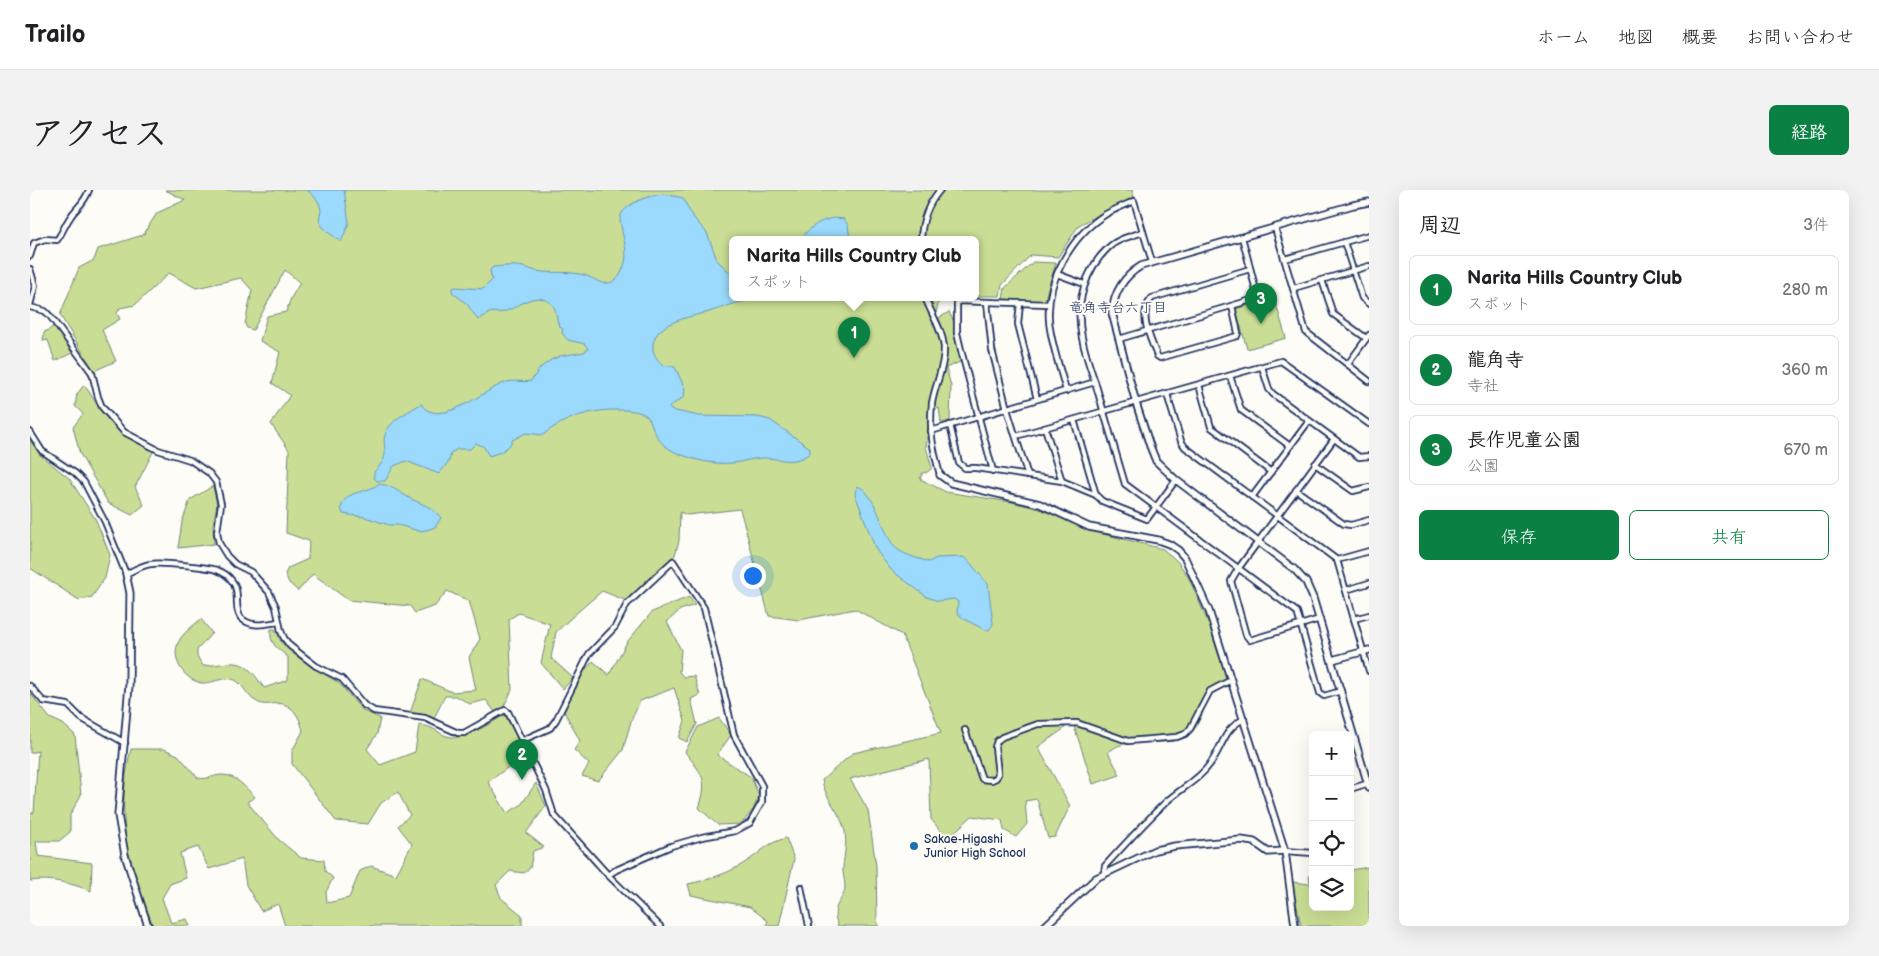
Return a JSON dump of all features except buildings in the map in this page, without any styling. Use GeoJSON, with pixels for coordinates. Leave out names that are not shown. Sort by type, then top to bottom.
{"type":"FeatureCollection","features":[{"type":"Feature","properties":{"kind":"street"},"geometry":{"type":"LineString","coordinates":[[30,256],[34,243],[45,239],[57,240],[60,237],[70,218],[80,208],[89,190]]}},
{"type":"Feature","properties":{"kind":"street"},"geometry":{"type":"LineString","coordinates":[[921,236],[922,225],[929,205],[940,190]]}},
{"type":"Feature","properties":{"kind":"street"},"geometry":{"type":"LineString","coordinates":[[1066,391],[1049,322],[1049,304],[1061,264],[1075,242],[1097,220],[1134,201],[1152,262]]}},
{"type":"Feature","properties":{"kind":"street"},"geometry":{"type":"LineString","coordinates":[[1354,787],[1368,785],[1311,591],[1303,578],[1258,541],[1176,480],[1156,461],[1136,403],[1112,312],[1118,289],[1134,270],[1152,262],[1369,202]]}},
{"type":"Feature","properties":{"kind":"street"},"geometry":{"type":"LineString","coordinates":[[1274,228],[1306,332],[1369,381]]}},
{"type":"Feature","properties":{"kind":"street"},"geometry":{"type":"LineString","coordinates":[[1143,232],[1124,238],[1108,247],[1092,267],[1084,284],[1080,313],[1082,336],[1124,482],[1296,611],[1321,695],[1324,696],[1341,691]]}},
{"type":"Feature","properties":{"kind":"street"},"geometry":{"type":"LineString","coordinates":[[1285,259],[1369,235]]}},
{"type":"Feature","properties":{"kind":"street"},"geometry":{"type":"LineString","coordinates":[[1119,339],[1258,298],[1242,237]]}},
{"type":"Feature","properties":{"kind":"street"},"geometry":{"type":"LineString","coordinates":[[1344,242],[1352,272],[1362,298],[1369,304]]}},
{"type":"Feature","properties":{"kind":"street"},"geometry":{"type":"LineString","coordinates":[[1294,288],[1369,266]]}},
{"type":"Feature","properties":{"kind":"street"},"geometry":{"type":"LineString","coordinates":[[30,269],[35,286],[30,306],[45,311],[50,316],[92,373],[102,406],[124,432],[158,450],[190,460],[216,482],[221,504],[217,532],[219,543],[227,556],[235,564],[251,572],[270,592],[276,607],[278,622],[284,638],[290,646],[316,666],[342,679],[364,705],[374,711],[425,718],[458,733],[464,732],[505,710],[508,712],[546,790],[554,815],[608,875],[660,926]]}},
{"type":"Feature","properties":{"kind":"street"},"geometry":{"type":"LineString","coordinates":[[1232,306],[1237,336],[1160,358],[1157,356],[1145,315],[1148,302],[1156,296],[1250,269]]}},
{"type":"Feature","properties":{"kind":"street"},"geometry":{"type":"LineString","coordinates":[[1057,274],[1084,284]]}},
{"type":"Feature","properties":{"kind":"street"},"geometry":{"type":"LineString","coordinates":[[1322,280],[1332,314],[1368,337],[1348,364]]}},
{"type":"Feature","properties":{"kind":"street"},"geometry":{"type":"LineString","coordinates":[[927,301],[942,333],[944,349],[932,403],[931,431],[931,442],[940,475],[951,483],[1040,504],[1089,527],[1158,540],[1169,544],[1185,558],[1209,611],[1285,851],[1295,926]]}},
{"type":"Feature","properties":{"kind":"street"},"geometry":{"type":"LineString","coordinates":[[993,471],[957,333],[956,301],[1049,304]]}},
{"type":"Feature","properties":{"kind":"street"},"geometry":{"type":"LineString","coordinates":[[987,302],[992,350],[1007,409],[1028,476]]}},
{"type":"Feature","properties":{"kind":"street"},"geometry":{"type":"LineString","coordinates":[[1020,303],[1018,324],[1037,399]]}},
{"type":"Feature","properties":{"kind":"street"},"geometry":{"type":"LineString","coordinates":[[1016,436],[1278,362],[1285,362],[1369,424]]}},
{"type":"Feature","properties":{"kind":"street"},"geometry":{"type":"LineString","coordinates":[[1262,367],[1271,392],[1359,457],[1369,456]]}},
{"type":"Feature","properties":{"kind":"street"},"geometry":{"type":"LineString","coordinates":[[1230,376],[1241,410],[1290,446]]}},
{"type":"Feature","properties":{"kind":"street"},"geometry":{"type":"LineString","coordinates":[[931,431],[1095,382]]}},
{"type":"Feature","properties":{"kind":"street"},"geometry":{"type":"LineString","coordinates":[[1199,385],[1210,425],[1213,429],[1271,472]]}},
{"type":"Feature","properties":{"kind":"street"},"geometry":{"type":"LineString","coordinates":[[1167,394],[1185,448],[1337,560],[1354,619],[1366,650],[1369,671]]}},
{"type":"Feature","properties":{"kind":"street"},"geometry":{"type":"LineString","coordinates":[[1074,420],[1096,495]]}},
{"type":"Feature","properties":{"kind":"street"},"geometry":{"type":"LineString","coordinates":[[1252,497],[1309,421]]}},
{"type":"Feature","properties":{"kind":"street"},"geometry":{"type":"LineString","coordinates":[[950,425],[959,463],[965,468],[1062,481],[1096,495],[1102,501],[1146,519],[1176,480]]}},
{"type":"Feature","properties":{"kind":"street"},"geometry":{"type":"LineString","coordinates":[[1045,428],[1062,481]]}},
{"type":"Feature","properties":{"kind":"street"},"geometry":{"type":"LineString","coordinates":[[30,432],[42,451],[75,473],[84,482],[105,522],[126,574],[130,593],[129,686],[118,815],[120,834],[132,880],[148,926]]}},
{"type":"Feature","properties":{"kind":"street"},"geometry":{"type":"LineString","coordinates":[[1320,619],[1252,640],[1248,639],[1230,581],[1334,439]]}},
{"type":"Feature","properties":{"kind":"street"},"geometry":{"type":"LineString","coordinates":[[1315,464],[1352,491],[1369,487]]}},
{"type":"Feature","properties":{"kind":"street"},"geometry":{"type":"LineString","coordinates":[[1296,490],[1344,524],[1351,525],[1369,520]]}},
{"type":"Feature","properties":{"kind":"street"},"geometry":{"type":"LineString","coordinates":[[1337,560],[1369,551]]}},
{"type":"Feature","properties":{"kind":"street"},"geometry":{"type":"LineString","coordinates":[[523,740],[550,728],[556,720],[589,654],[615,627],[627,604],[673,560],[704,608],[734,735],[762,786],[762,802],[750,823],[735,831],[702,837],[671,846],[608,875]]}},
{"type":"Feature","properties":{"kind":"street"},"geometry":{"type":"LineString","coordinates":[[126,574],[151,564],[172,564],[216,569],[232,581],[237,590],[238,607],[240,616],[243,619],[257,625],[278,622]]}},
{"type":"Feature","properties":{"kind":"street"},"geometry":{"type":"LineString","coordinates":[[1346,590],[1369,583]]}},
{"type":"Feature","properties":{"kind":"street"},"geometry":{"type":"LineString","coordinates":[[1354,619],[1369,614]]}},
{"type":"Feature","properties":{"kind":"street"},"geometry":{"type":"LineString","coordinates":[[1332,660],[1366,650]]}},
{"type":"Feature","properties":{"kind":"street"},"geometry":{"type":"LineString","coordinates":[[964,730],[982,779],[992,780],[998,774],[995,746],[1002,737],[1038,724],[1063,722],[1077,723],[1128,741],[1177,737],[1190,730],[1210,690],[1231,680]]}},
{"type":"Feature","properties":{"kind":"street"},"geometry":{"type":"LineString","coordinates":[[30,686],[43,701],[68,705],[81,718],[125,743]]}},
{"type":"Feature","properties":{"kind":"street"},"geometry":{"type":"LineString","coordinates":[[1104,874],[1105,866],[1144,823],[1210,764],[1230,727],[1244,719]]}},
{"type":"Feature","properties":{"kind":"street"},"geometry":{"type":"LineString","coordinates":[[1045,926],[1090,883],[1104,874],[1155,850],[1175,846],[1249,840],[1268,852],[1309,853]]}},
{"type":"Feature","properties":{"kind":"street"},"geometry":{"type":"LineString","coordinates":[[801,887],[809,926]]}},
{"type":"Feature","properties":{"kind":"green space"},"geometry":{"type":"Polygon","coordinates":[[[165,190],[1132,190],[1134,197],[1079,225],[1058,257],[1031,255],[1002,285],[1000,296],[979,296],[979,236],[729,236],[729,301],[939,301],[934,321],[949,312],[955,324],[960,362],[946,368],[951,386],[950,421],[941,423],[939,408],[931,411],[926,447],[932,468],[926,473],[923,472],[920,479],[946,492],[1011,502],[1040,509],[1087,530],[1163,549],[1177,561],[1188,576],[1208,622],[1229,686],[1210,692],[1198,723],[1186,737],[1167,742],[1127,744],[1117,746],[1108,752],[1120,775],[1093,784],[1074,726],[1064,725],[1065,728],[1038,747],[1070,806],[1055,837],[1048,838],[1037,799],[1025,801],[1027,824],[1016,837],[1004,830],[1002,820],[972,816],[947,839],[931,819],[929,759],[850,779],[868,810],[876,866],[877,922],[879,926],[838,926],[835,912],[844,891],[843,869],[846,837],[843,825],[823,787],[822,780],[853,753],[941,733],[902,635],[855,609],[799,620],[769,616],[740,509],[687,515],[680,512],[679,541],[675,555],[654,573],[627,601],[602,591],[556,632],[551,658],[573,678],[563,689],[541,663],[550,624],[519,613],[509,619],[512,690],[501,712],[495,712],[486,700],[470,704],[456,696],[445,696],[433,720],[410,713],[422,679],[452,692],[476,690],[469,657],[480,639],[469,601],[447,591],[435,606],[415,613],[410,606],[348,600],[313,574],[298,591],[289,583],[285,574],[288,568],[308,559],[309,541],[286,533],[289,450],[271,424],[290,395],[272,383],[280,352],[260,341],[267,316],[286,312],[291,298],[300,283],[285,270],[253,330],[247,328],[245,324],[252,290],[241,278],[196,288],[169,273],[135,305],[120,308],[117,313],[120,319],[102,330],[116,361],[94,371],[60,315],[79,268],[94,260],[98,249],[143,235],[157,213],[185,200],[165,190]]]}},
{"type":"Feature","properties":{"kind":"green space"},"geometry":{"type":"Polygon","coordinates":[[[1033,262],[1056,263],[1045,302],[1003,299],[1005,288],[1033,262]]]}},
{"type":"Feature","properties":{"kind":"green space"},"geometry":{"type":"Polygon","coordinates":[[[1274,297],[1286,338],[1247,349],[1236,309],[1274,297]]]}},
{"type":"Feature","properties":{"kind":"green space"},"geometry":{"type":"Polygon","coordinates":[[[54,325],[72,353],[55,361],[48,340],[43,341],[44,332],[54,325]]]}},
{"type":"Feature","properties":{"kind":"green space"},"geometry":{"type":"Polygon","coordinates":[[[84,385],[110,422],[123,433],[153,452],[135,487],[144,505],[132,515],[108,503],[80,454],[73,427],[83,414],[75,406],[77,394],[84,385]]]}},
{"type":"Feature","properties":{"kind":"green space"},"geometry":{"type":"Polygon","coordinates":[[[30,440],[40,455],[69,478],[96,520],[110,555],[105,578],[92,597],[79,600],[30,568],[30,440]]]}},
{"type":"Feature","properties":{"kind":"green space"},"geometry":{"type":"Polygon","coordinates":[[[213,486],[217,504],[213,525],[214,544],[178,548],[182,522],[190,500],[213,486]]]}},
{"type":"Feature","properties":{"kind":"green space"},"geometry":{"type":"Polygon","coordinates":[[[689,597],[695,605],[680,610],[667,622],[681,650],[679,672],[684,677],[694,676],[700,695],[691,699],[697,724],[687,742],[679,738],[685,721],[674,688],[640,701],[631,721],[623,750],[598,781],[582,776],[589,764],[574,750],[580,741],[564,711],[585,670],[593,661],[609,675],[627,642],[652,612],[689,597]]]}},
{"type":"Feature","properties":{"kind":"green space"},"geometry":{"type":"Polygon","coordinates":[[[201,619],[212,633],[197,650],[197,656],[203,666],[232,663],[244,666],[250,670],[264,688],[288,680],[288,657],[280,651],[271,638],[271,629],[275,629],[282,643],[299,658],[339,683],[363,711],[380,718],[377,734],[367,749],[380,765],[415,752],[419,725],[429,727],[447,736],[457,737],[478,730],[505,715],[526,754],[488,782],[507,813],[521,805],[536,783],[546,806],[526,833],[544,847],[533,851],[530,868],[524,873],[510,871],[496,885],[501,898],[522,915],[522,926],[285,926],[278,904],[261,911],[246,885],[242,859],[209,869],[198,847],[180,853],[186,878],[170,884],[162,898],[171,923],[187,919],[190,926],[153,926],[137,885],[125,832],[124,791],[131,749],[164,749],[178,755],[198,778],[222,775],[232,777],[240,783],[255,797],[247,802],[279,840],[301,858],[324,860],[325,871],[333,878],[326,892],[327,903],[349,898],[360,871],[371,866],[396,875],[412,844],[398,826],[410,815],[398,792],[381,803],[368,824],[336,821],[292,764],[292,751],[303,731],[299,719],[291,708],[283,704],[258,703],[239,683],[232,679],[201,683],[195,681],[184,672],[177,661],[176,654],[179,641],[201,619]]]}},
{"type":"Feature","properties":{"kind":"green space"},"geometry":{"type":"Polygon","coordinates":[[[30,693],[50,718],[63,724],[75,735],[81,795],[70,815],[70,832],[59,841],[36,841],[38,856],[92,863],[91,891],[61,882],[46,880],[30,881],[30,814],[34,812],[38,751],[30,753],[30,693]]]}},
{"type":"Feature","properties":{"kind":"green space"},"geometry":{"type":"Polygon","coordinates":[[[719,718],[731,735],[717,755],[751,777],[759,796],[753,810],[741,824],[718,825],[699,808],[703,790],[702,777],[685,752],[698,727],[719,718]]]}},
{"type":"Feature","properties":{"kind":"green space"},"geometry":{"type":"Polygon","coordinates":[[[786,838],[794,859],[779,926],[766,926],[768,921],[750,907],[691,895],[688,884],[728,872],[770,845],[786,838]]]}},
{"type":"Feature","properties":{"kind":"green space"},"geometry":{"type":"Polygon","coordinates":[[[1369,867],[1369,926],[1301,926],[1292,882],[1309,884],[1309,911],[1354,911],[1354,869],[1369,867]]]}},
{"type":"Feature","properties":{"kind":"water"},"geometry":{"type":"Polygon","coordinates":[[[307,190],[344,190],[349,223],[341,242],[321,225],[319,204],[307,190]]]}},
{"type":"Feature","properties":{"kind":"water"},"geometry":{"type":"Polygon","coordinates":[[[664,194],[683,198],[692,216],[707,233],[717,260],[729,272],[729,301],[745,301],[673,322],[658,333],[654,341],[654,354],[665,366],[675,367],[685,389],[684,397],[669,407],[671,410],[699,416],[758,417],[770,420],[810,448],[810,453],[793,460],[763,458],[726,463],[704,461],[677,453],[661,443],[649,418],[644,414],[611,410],[580,415],[561,423],[543,435],[526,433],[512,440],[510,445],[501,452],[489,456],[484,447],[476,443],[470,449],[457,449],[451,453],[449,461],[439,474],[406,461],[394,466],[385,481],[377,481],[374,478],[374,472],[384,459],[384,441],[387,430],[393,422],[407,412],[421,404],[429,411],[439,413],[450,411],[504,383],[531,381],[541,367],[551,360],[560,356],[584,352],[588,349],[585,344],[568,340],[562,333],[563,329],[558,323],[553,306],[543,299],[536,298],[498,313],[491,312],[478,320],[467,304],[452,292],[452,289],[455,287],[483,289],[492,280],[490,270],[493,267],[505,266],[520,266],[542,272],[576,273],[602,283],[612,282],[620,275],[626,256],[620,220],[622,213],[631,204],[652,196],[664,194]]]}},
{"type":"Feature","properties":{"kind":"water"},"geometry":{"type":"Polygon","coordinates":[[[829,219],[844,219],[848,225],[850,236],[802,236],[811,228],[829,219]]]}},
{"type":"Feature","properties":{"kind":"water"},"geometry":{"type":"Polygon","coordinates":[[[378,484],[391,487],[427,506],[441,518],[435,527],[419,531],[398,525],[389,525],[365,517],[343,514],[341,508],[347,498],[378,484]]]}},
{"type":"Feature","properties":{"kind":"water"},"geometry":{"type":"Polygon","coordinates":[[[857,486],[868,495],[878,512],[889,539],[900,551],[929,562],[936,558],[963,557],[967,559],[988,584],[993,624],[989,630],[985,630],[964,619],[957,613],[958,602],[954,599],[938,601],[927,597],[891,570],[876,550],[855,494],[857,486]]]}},
{"type":"Feature","properties":{"kind":"place","name":"長作児童公園"},"geometry":{"type":"Point","coordinates":[1261,324]}},
{"type":"Feature","properties":{"kind":"place","name":"Narita Hills Country Club"},"geometry":{"type":"Point","coordinates":[854,358]}},
{"type":"Feature","properties":{"kind":"place","name":"龍角寺"},"geometry":{"type":"Point","coordinates":[522,780]}},
{"type":"Feature","properties":{"kind":"place","name":"Sakae-Higashi Junior High School"},"geometry":{"type":"Point","coordinates":[914,846]}},
{"type":"Feature","properties":{"kind":"district","name":"竜角寺台六丁目"},"geometry":{"type":"Point","coordinates":[1118,307]}}]}
